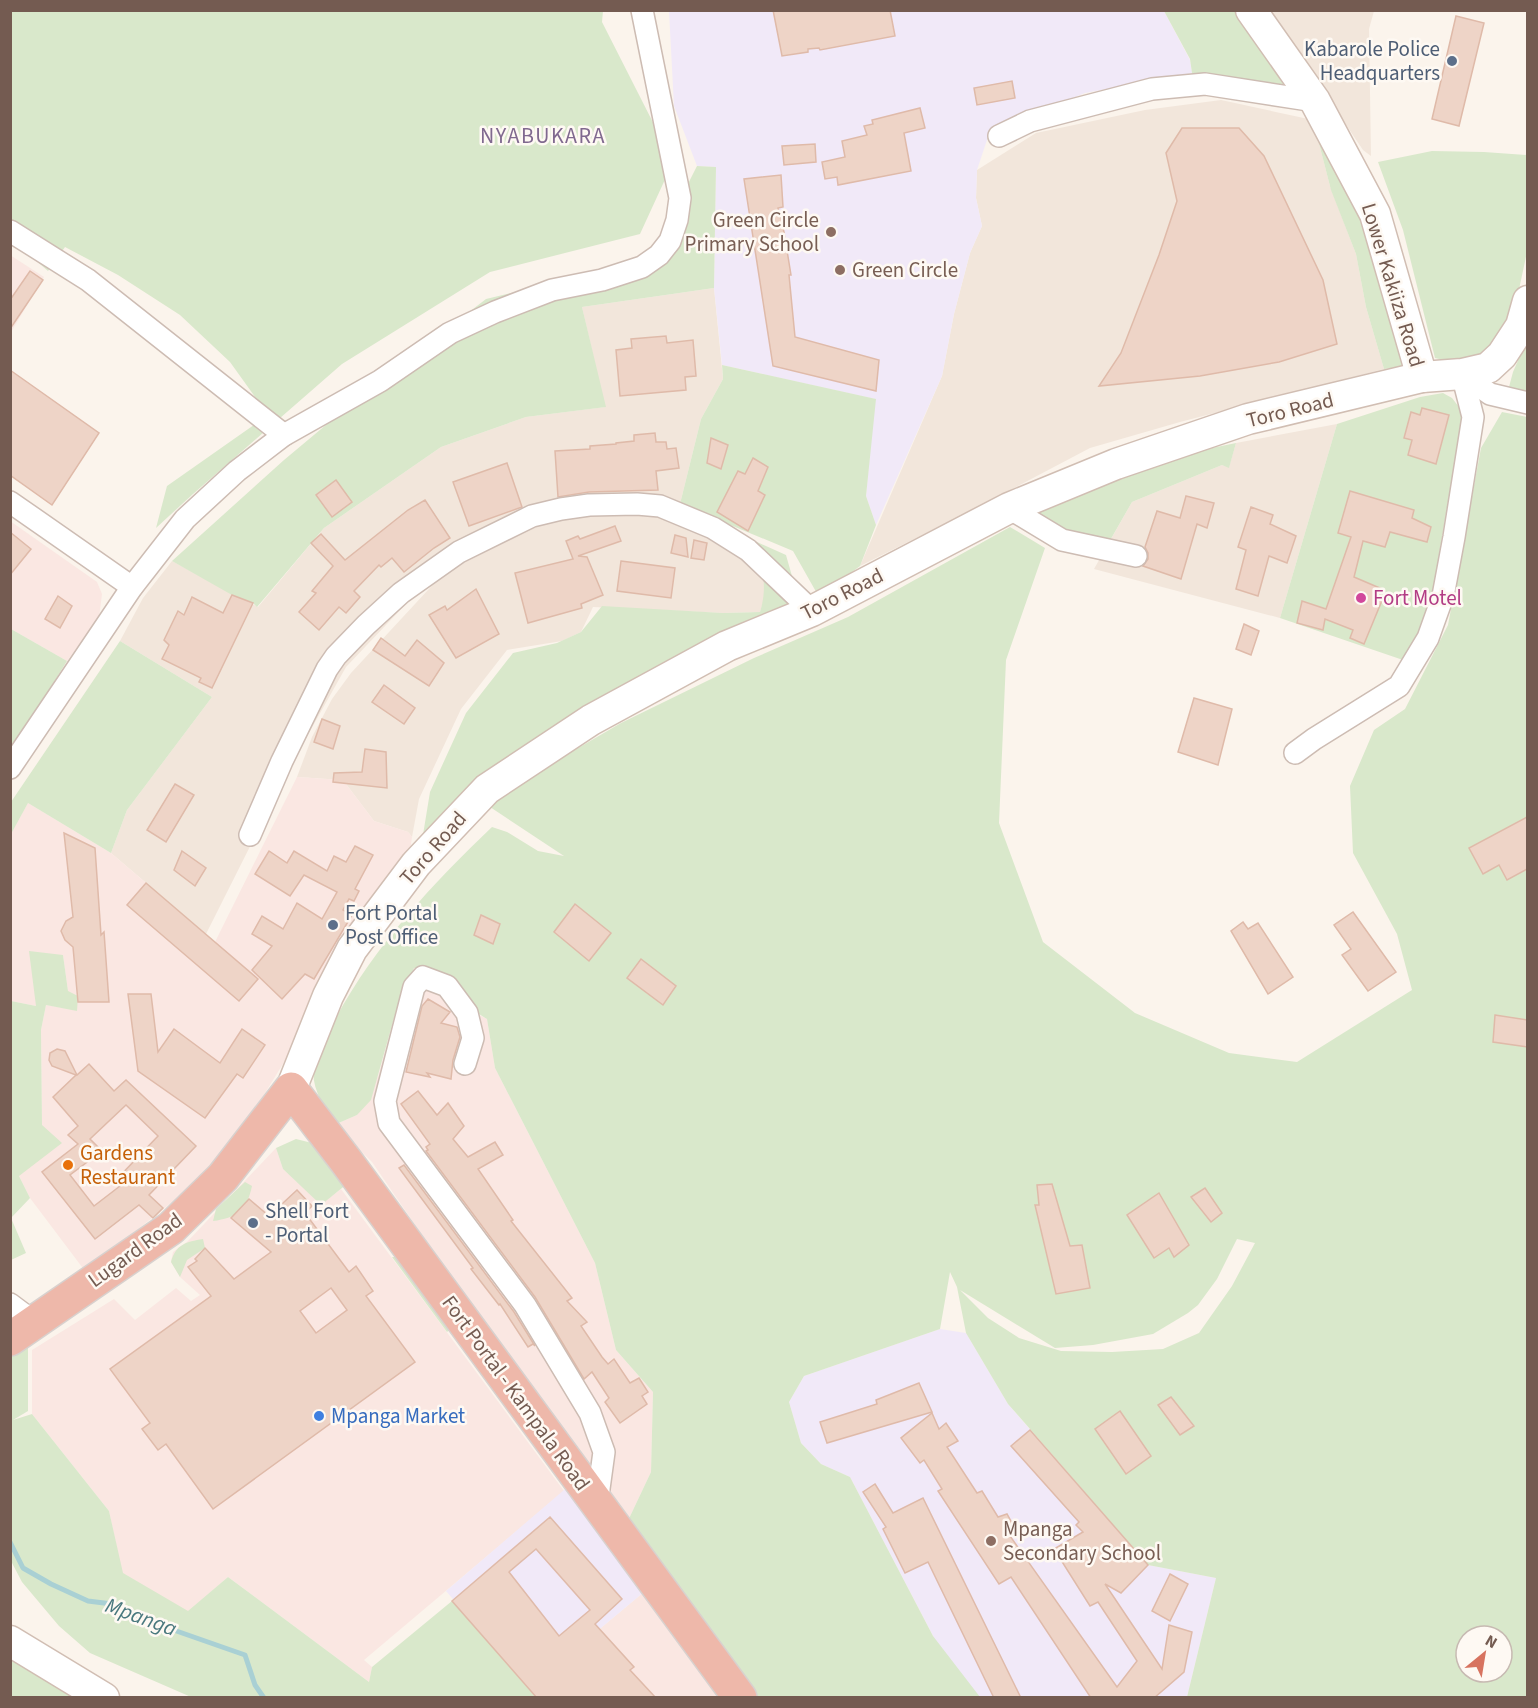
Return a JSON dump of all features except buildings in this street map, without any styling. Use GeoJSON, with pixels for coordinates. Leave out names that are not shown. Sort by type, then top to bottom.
{"type":"FeatureCollection","features":[{"type":"Feature","properties":{"kind":"highway","name":"Lugard Road"},"geometry":{"type":"LineString","coordinates":[[18,1322],[108,1269],[171,1228],[223,1177],[291,1089]]}},
{"type":"Feature","properties":{"kind":"highway","name":"Fort Portal - Kampala Road"},"geometry":{"type":"LineString","coordinates":[[291,1089],[740,1698]]}},
{"type":"Feature","properties":{"kind":"main road","name":"Lower Kakiiza Road"},"geometry":{"type":"LineString","coordinates":[[1251,10],[1315,101],[1375,214],[1422,377]]}},
{"type":"Feature","properties":{"kind":"main road","name":"Toro Road"},"geometry":{"type":"LineString","coordinates":[[291,1089],[328,996],[352,950],[416,864],[487,789],[591,720],[727,646],[812,611],[1009,508],[1116,464],[1248,419],[1422,377],[1462,374],[1488,368],[1502,356],[1521,326],[1527,301]]}},
{"type":"Feature","properties":{"kind":"main road"},"geometry":{"type":"LineString","coordinates":[[10,1641],[104,1698]]}},
{"type":"Feature","properties":{"kind":"street"},"geometry":{"type":"LineString","coordinates":[[10,768],[132,587],[185,519],[237,471],[284,435],[380,381],[450,333],[495,312],[552,290],[642,267],[659,255],[670,241],[677,220],[680,198],[642,10]]}},
{"type":"Feature","properties":{"kind":"street"},"geometry":{"type":"LineString","coordinates":[[999,136],[1030,121],[1152,88],[1205,84],[1315,101]]}},
{"type":"Feature","properties":{"kind":"street"},"geometry":{"type":"LineString","coordinates":[[10,231],[88,280],[284,435]]}},
{"type":"Feature","properties":{"kind":"street"},"geometry":{"type":"LineString","coordinates":[[1462,374],[1490,394],[1527,403]]}},
{"type":"Feature","properties":{"kind":"street"},"geometry":{"type":"LineString","coordinates":[[1294,753],[1400,686],[1428,638],[1445,584],[1473,417],[1462,374]]}},
{"type":"Feature","properties":{"kind":"street"},"geometry":{"type":"LineString","coordinates":[[10,502],[132,587]]}},
{"type":"Feature","properties":{"kind":"street"},"geometry":{"type":"LineString","coordinates":[[250,835],[282,761],[327,669],[336,656],[401,593],[434,569],[459,552],[532,516],[589,505],[660,506],[713,528],[748,550],[812,611]]}},
{"type":"Feature","properties":{"kind":"street"},"geometry":{"type":"LineString","coordinates":[[1009,508],[1062,540],[1136,556]]}},
{"type":"Feature","properties":{"kind":"street"},"geometry":{"type":"LineString","coordinates":[[465,1064],[473,1038],[467,1012],[447,986],[423,978],[414,987],[384,1101],[389,1123],[525,1305],[590,1413],[604,1452],[597,1503]]}},
{"type":"Feature","properties":{"kind":"shaded area","name":"Green Circle"},"geometry":{"type":"Polygon","coordinates":[[[669,11],[1164,11],[1190,60],[1192,73],[1085,93],[990,131],[977,170],[976,198],[982,226],[970,253],[954,314],[942,376],[876,525],[866,496],[875,399],[722,365],[714,288],[716,167],[697,166],[674,106],[669,11]]]}},
{"type":"Feature","properties":{"kind":"shaded area"},"geometry":{"type":"Polygon","coordinates":[[[1270,11],[1374,11],[1369,29],[1371,156],[1363,150],[1270,11]]]}},
{"type":"Feature","properties":{"kind":"shaded area"},"geometry":{"type":"Polygon","coordinates":[[[1221,100],[1313,120],[1330,186],[1356,254],[1366,307],[1384,369],[1090,448],[860,566],[942,376],[954,314],[970,253],[982,226],[976,198],[977,170],[1036,133],[1145,110],[1221,100]]]}},
{"type":"Feature","properties":{"kind":"shaded area"},"geometry":{"type":"Polygon","coordinates":[[[10,255],[44,277],[11,332],[10,332],[10,255]]]}},
{"type":"Feature","properties":{"kind":"shaded area"},"geometry":{"type":"Polygon","coordinates":[[[714,288],[723,379],[701,419],[680,504],[582,516],[681,515],[757,545],[765,597],[760,612],[723,613],[593,607],[581,632],[562,641],[507,650],[461,709],[419,799],[412,837],[408,832],[374,821],[343,780],[297,777],[312,737],[332,699],[351,673],[466,549],[512,536],[551,521],[464,543],[346,667],[292,763],[206,934],[111,853],[127,810],[212,697],[120,641],[143,598],[172,561],[258,607],[324,528],[441,447],[526,417],[605,407],[582,307],[714,288]]]}},
{"type":"Feature","properties":{"kind":"shaded area"},"geometry":{"type":"Polygon","coordinates":[[[1337,424],[1280,618],[1094,569],[1132,502],[1222,465],[1229,467],[1236,443],[1337,424]]]}},
{"type":"Feature","properties":{"kind":"shaded area"},"geometry":{"type":"Polygon","coordinates":[[[10,521],[97,582],[102,594],[99,618],[67,661],[11,629],[10,521]]]}},
{"type":"Feature","properties":{"kind":"shaded area"},"geometry":{"type":"Polygon","coordinates":[[[297,777],[343,780],[374,821],[408,832],[412,837],[409,859],[241,1132],[195,1184],[85,1271],[30,1198],[19,1176],[42,1125],[41,1030],[46,1005],[76,1010],[68,991],[63,955],[36,1006],[11,1001],[11,833],[28,803],[111,853],[215,942],[297,777]]]}},
{"type":"Feature","properties":{"kind":"shaded area"},"geometry":{"type":"Polygon","coordinates":[[[414,967],[431,974],[472,1011],[487,1019],[495,1068],[595,1263],[616,1350],[653,1392],[651,1472],[625,1527],[372,1162],[334,1125],[357,1115],[378,1076],[396,1011],[414,967]]]}},
{"type":"Feature","properties":{"kind":"shaded area"},"geometry":{"type":"Polygon","coordinates":[[[276,1148],[283,1169],[321,1204],[341,1189],[564,1491],[364,1660],[372,1667],[369,1682],[228,1577],[188,1612],[122,1573],[109,1511],[32,1414],[32,1350],[114,1299],[135,1320],[176,1288],[191,1301],[200,1295],[180,1277],[171,1262],[173,1252],[187,1242],[276,1148]]]}},
{"type":"Feature","properties":{"kind":"shaded area"},"geometry":{"type":"Polygon","coordinates":[[[940,1329],[966,1333],[1008,1404],[1148,1565],[1216,1578],[1187,1697],[965,1697],[850,1477],[821,1464],[801,1443],[789,1402],[804,1376],[940,1329]]]}},
{"type":"Feature","properties":{"kind":"shaded area"},"geometry":{"type":"Polygon","coordinates":[[[571,1484],[644,1592],[529,1688],[446,1591],[571,1484]]]}},
{"type":"Feature","properties":{"kind":"shaded area"},"geometry":{"type":"Polygon","coordinates":[[[644,1592],[718,1697],[536,1697],[529,1688],[644,1592]]]}},
{"type":"Feature","properties":{"kind":"green space"},"geometry":{"type":"Polygon","coordinates":[[[11,11],[603,11],[602,22],[669,154],[668,173],[640,234],[490,272],[342,364],[156,528],[167,486],[268,415],[230,362],[180,315],[118,275],[65,247],[48,271],[11,239],[11,11]]]}},
{"type":"Feature","properties":{"kind":"green space"},"geometry":{"type":"Polygon","coordinates":[[[1164,11],[1242,11],[1300,93],[1192,73],[1190,59],[1164,11]]]}},
{"type":"Feature","properties":{"kind":"green space"},"geometry":{"type":"Polygon","coordinates":[[[1313,120],[1362,207],[1407,366],[1384,369],[1366,307],[1356,254],[1331,190],[1313,120]]]}},
{"type":"Feature","properties":{"kind":"green space"},"geometry":{"type":"Polygon","coordinates":[[[1432,151],[1527,155],[1527,252],[1512,322],[1491,348],[1460,364],[1435,358],[1403,230],[1378,162],[1432,151]]]}},
{"type":"Feature","properties":{"kind":"green space"},"geometry":{"type":"Polygon","coordinates":[[[697,166],[716,167],[714,288],[582,307],[606,407],[526,417],[441,447],[324,528],[257,607],[172,561],[284,460],[363,394],[486,299],[651,257],[697,166]]]}},
{"type":"Feature","properties":{"kind":"green space"},"geometry":{"type":"Polygon","coordinates":[[[1527,340],[1527,393],[1509,387],[1527,340]]]}},
{"type":"Feature","properties":{"kind":"green space"},"geometry":{"type":"Polygon","coordinates":[[[722,365],[876,399],[866,496],[876,525],[860,566],[819,597],[793,551],[680,504],[701,419],[723,379],[722,365]]]}},
{"type":"Feature","properties":{"kind":"green space"},"geometry":{"type":"Polygon","coordinates":[[[1443,393],[1452,398],[1462,411],[1463,429],[1449,495],[1429,615],[1403,660],[1280,618],[1337,424],[1420,397],[1443,393]]]}},
{"type":"Feature","properties":{"kind":"green space"},"geometry":{"type":"Polygon","coordinates":[[[1502,412],[1527,417],[1527,1697],[1187,1697],[1216,1578],[1148,1565],[1008,1404],[966,1333],[957,1287],[950,1272],[940,1329],[804,1376],[789,1402],[801,1443],[821,1464],[850,1477],[933,1636],[980,1697],[754,1697],[625,1527],[651,1472],[653,1392],[616,1350],[595,1263],[495,1068],[487,1019],[434,978],[414,968],[396,1011],[371,1100],[357,1115],[334,1125],[322,1103],[313,1073],[317,1055],[364,972],[383,945],[424,896],[492,827],[507,832],[538,851],[564,856],[484,803],[621,723],[754,658],[848,617],[1010,527],[1045,548],[1006,660],[999,823],[1043,942],[1135,1013],[1229,1053],[1297,1062],[1412,990],[1397,934],[1353,853],[1350,786],[1374,730],[1405,709],[1448,625],[1481,448],[1502,412]],[[1237,1239],[1217,1279],[1198,1305],[1188,1313],[1153,1334],[1093,1345],[1055,1348],[960,1290],[988,1318],[1019,1338],[1061,1351],[1112,1352],[1163,1349],[1199,1333],[1232,1286],[1255,1243],[1237,1239]]]}},
{"type":"Feature","properties":{"kind":"green space"},"geometry":{"type":"Polygon","coordinates":[[[1236,443],[1229,468],[1222,465],[1132,502],[1104,551],[1022,519],[1121,467],[1236,443]]]}},
{"type":"Feature","properties":{"kind":"green space"},"geometry":{"type":"Polygon","coordinates":[[[757,542],[786,555],[803,615],[612,711],[420,853],[430,792],[466,713],[513,653],[557,643],[581,632],[602,606],[723,613],[760,612],[764,585],[757,542]]]}},
{"type":"Feature","properties":{"kind":"green space"},"geometry":{"type":"Polygon","coordinates":[[[11,629],[67,661],[11,751],[11,629]]]}},
{"type":"Feature","properties":{"kind":"green space"},"geometry":{"type":"Polygon","coordinates":[[[120,641],[212,697],[127,810],[111,853],[28,803],[11,834],[11,802],[120,641]]]}},
{"type":"Feature","properties":{"kind":"green space"},"geometry":{"type":"Polygon","coordinates":[[[29,951],[63,955],[68,991],[78,996],[77,1011],[46,1005],[41,1030],[42,1125],[62,1143],[19,1176],[30,1198],[11,1218],[11,1001],[36,1006],[29,951]]]}},
{"type":"Feature","properties":{"kind":"green space"},"geometry":{"type":"Polygon","coordinates":[[[296,1139],[316,1144],[353,1179],[321,1205],[283,1169],[276,1148],[296,1139]]]}},
{"type":"Feature","properties":{"kind":"green space"},"geometry":{"type":"Polygon","coordinates":[[[245,1182],[252,1186],[244,1207],[228,1218],[213,1221],[216,1209],[245,1182]]]}},
{"type":"Feature","properties":{"kind":"green space"},"geometry":{"type":"Polygon","coordinates":[[[11,1218],[26,1253],[11,1260],[11,1218]]]}},
{"type":"Feature","properties":{"kind":"green space"},"geometry":{"type":"Polygon","coordinates":[[[203,1239],[205,1248],[187,1260],[180,1277],[171,1262],[176,1251],[187,1243],[203,1239]]]}},
{"type":"Feature","properties":{"kind":"green space"},"geometry":{"type":"Polygon","coordinates":[[[392,1257],[400,1257],[457,1323],[447,1332],[392,1257]]]}},
{"type":"Feature","properties":{"kind":"green space"},"geometry":{"type":"Polygon","coordinates":[[[28,1342],[28,1411],[13,1420],[32,1414],[109,1511],[123,1573],[188,1611],[228,1577],[369,1682],[372,1667],[452,1601],[536,1697],[191,1697],[90,1653],[59,1626],[22,1582],[11,1561],[10,1352],[28,1342]]]}},
{"type":"Feature","properties":{"kind":"green space"},"geometry":{"type":"Polygon","coordinates":[[[11,1655],[82,1697],[11,1697],[11,1655]]]}},
{"type":"Feature","properties":{"kind":"waterway","name":"Mpanga"},"geometry":{"type":"LineString","coordinates":[[10,1542],[23,1568],[51,1584],[88,1601],[112,1604],[145,1620],[245,1655],[255,1685],[264,1698]]}},
{"type":"Feature","properties":{"kind":"place","name":"Kabarole Police Headquarters"},"geometry":{"type":"Point","coordinates":[1452,61]}},
{"type":"Feature","properties":{"kind":"place","name":"Green Circle Primary School"},"geometry":{"type":"Point","coordinates":[831,232]}},
{"type":"Feature","properties":{"kind":"place","name":"Green Circle"},"geometry":{"type":"Point","coordinates":[840,270]}},
{"type":"Feature","properties":{"kind":"place","name":"Fort Motel"},"geometry":{"type":"Point","coordinates":[1361,598]}},
{"type":"Feature","properties":{"kind":"place","name":"Fort Portal Post Office"},"geometry":{"type":"Point","coordinates":[333,925]}},
{"type":"Feature","properties":{"kind":"place","name":"Gardens Restaurant"},"geometry":{"type":"Point","coordinates":[68,1165]}},
{"type":"Feature","properties":{"kind":"place","name":"Shell Fort - Portal"},"geometry":{"type":"Point","coordinates":[253,1223]}},
{"type":"Feature","properties":{"kind":"place","name":"Mpanga Market"},"geometry":{"type":"Point","coordinates":[319,1416]}},
{"type":"Feature","properties":{"kind":"place","name":"Mpanga Secondary School"},"geometry":{"type":"Point","coordinates":[991,1541]}},
{"type":"Feature","properties":{"kind":"district","name":"NYABUKARA"},"geometry":{"type":"Point","coordinates":[543,136]}}]}
